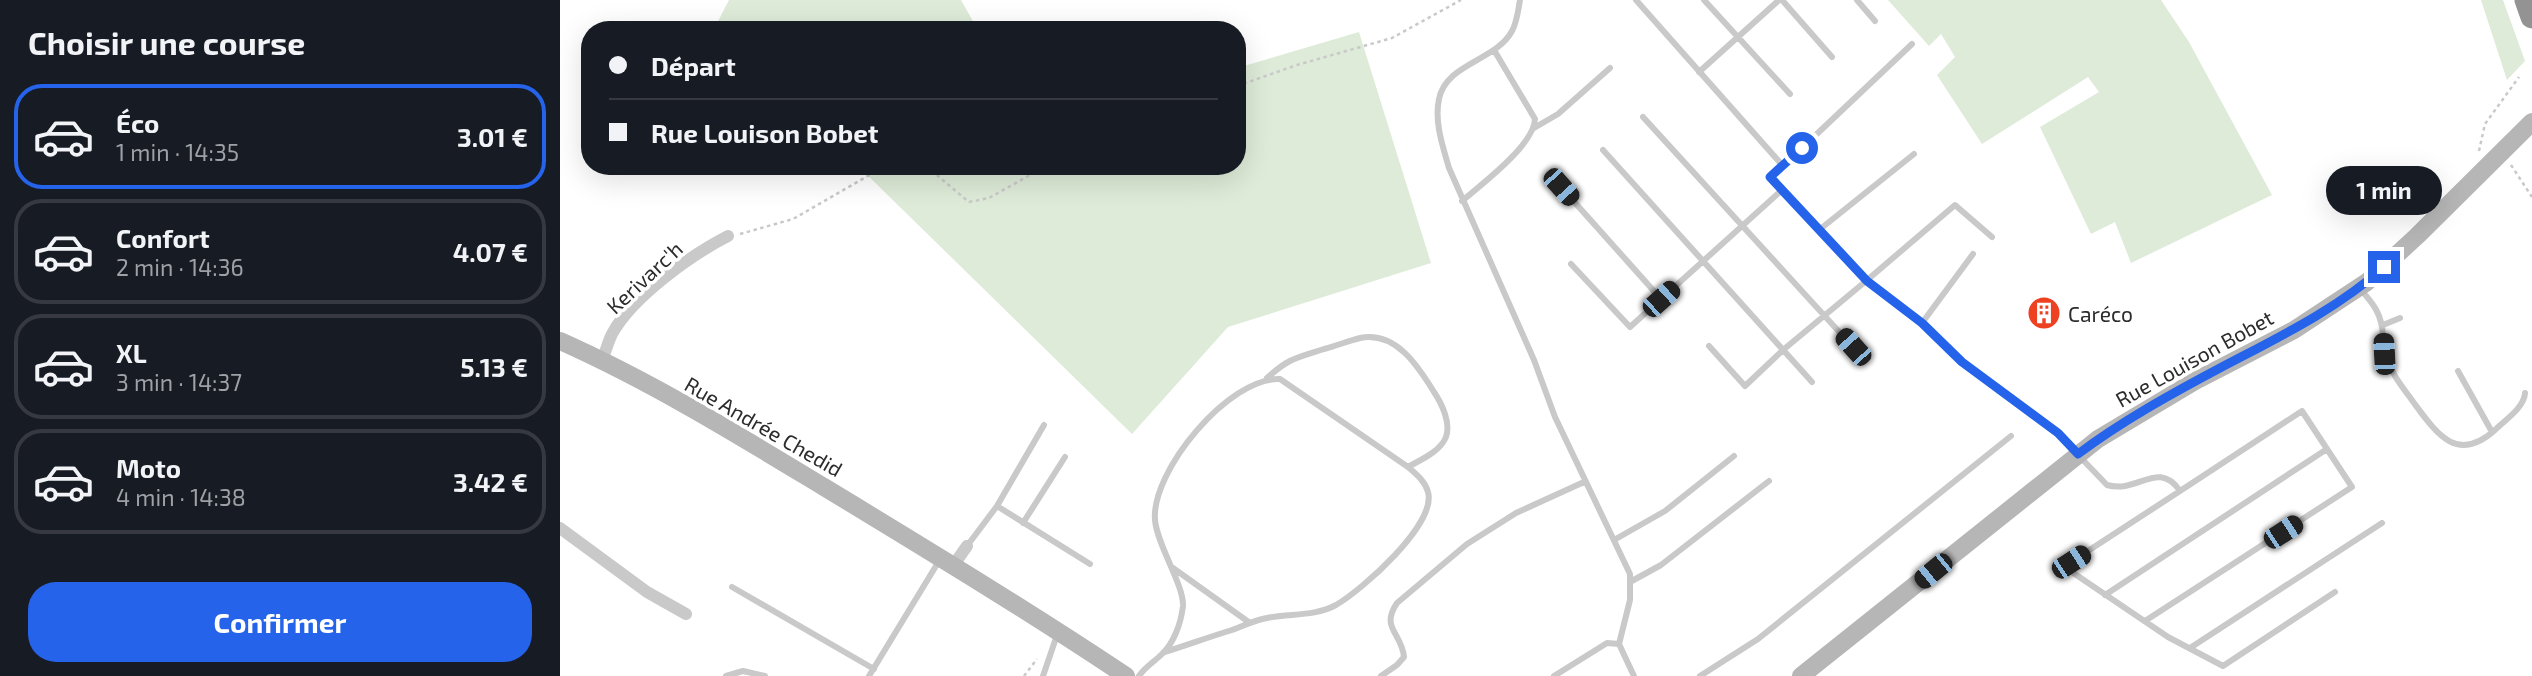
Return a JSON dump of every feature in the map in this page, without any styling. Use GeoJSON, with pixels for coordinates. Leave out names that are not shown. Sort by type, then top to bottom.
{"type":"FeatureCollection","features":[{"type":"Feature","properties":{"kind":"highway"},"geometry":{"type":"LineString","coordinates":[[2526,0],[2532,17]]}},
{"type":"Feature","properties":{"kind":"street","name":"Rue Louison Bobet"},"geometry":{"type":"LineString","coordinates":[[1805,675],[2078,454],[2133,417],[2195,381],[2294,330],[2358,288],[2417,236],[2532,122]]}},
{"type":"Feature","properties":{"kind":"street","name":"Kerivarc'h"},"geometry":{"type":"LineString","coordinates":[[602,360],[612,335],[623,318],[640,301],[695,255],[728,236]]}},
{"type":"Feature","properties":{"kind":"street","name":"Rue Andrée Chedid"},"geometry":{"type":"LineString","coordinates":[[560,341],[602,360],[723,426],[947,562],[1126,676]]}},
{"type":"Feature","properties":{"kind":"street"},"geometry":{"type":"LineString","coordinates":[[560,528],[647,592],[686,614]]}},
{"type":"Feature","properties":{"kind":"street"},"geometry":{"type":"LineString","coordinates":[[947,562],[967,546]]}},
{"type":"Feature","properties":{"kind":"lane"},"geometry":{"type":"LineString","coordinates":[[1520,0],[1511,33],[1494,50],[1466,66],[1446,82],[1439,97],[1437,113],[1441,139],[1462,201],[1534,360],[1555,417],[1630,574],[1630,600],[1619,644],[1634,676]]}},
{"type":"Feature","properties":{"kind":"lane"},"geometry":{"type":"LineString","coordinates":[[1704,0],[1790,94]]}},
{"type":"Feature","properties":{"kind":"lane"},"geometry":{"type":"LineString","coordinates":[[1699,72],[1780,0],[1832,57]]}},
{"type":"Feature","properties":{"kind":"lane"},"geometry":{"type":"LineString","coordinates":[[1857,0],[1875,20]]}},
{"type":"Feature","properties":{"kind":"lane"},"geometry":{"type":"LineString","coordinates":[[1640,1],[1783,166]]}},
{"type":"Feature","properties":{"kind":"lane"},"geometry":{"type":"LineString","coordinates":[[1913,44],[1770,177],[1867,281],[1922,323],[1962,362],[2058,433],[2107,485],[2116,488],[2160,477],[2173,481],[2180,491]]}},
{"type":"Feature","properties":{"kind":"lane"},"geometry":{"type":"LineString","coordinates":[[1462,201],[1497,171],[1526,141],[1534,128],[1535,119],[1494,50]]}},
{"type":"Feature","properties":{"kind":"lane"},"geometry":{"type":"LineString","coordinates":[[1534,128],[1558,114],[1610,68]]}},
{"type":"Feature","properties":{"kind":"lane"},"geometry":{"type":"LineString","coordinates":[[1643,117],[1853,347]]}},
{"type":"Feature","properties":{"kind":"lane"},"geometry":{"type":"LineString","coordinates":[[1603,150],[1812,382]]}},
{"type":"Feature","properties":{"kind":"lane"},"geometry":{"type":"LineString","coordinates":[[1819,230],[1914,154]]}},
{"type":"Feature","properties":{"kind":"lane"},"geometry":{"type":"LineString","coordinates":[[1561,187],[1661,299]]}},
{"type":"Feature","properties":{"kind":"lane"},"geometry":{"type":"LineString","coordinates":[[1572,264],[1630,327],[1782,190]]}},
{"type":"Feature","properties":{"kind":"lane"},"geometry":{"type":"LineString","coordinates":[[1709,346],[1745,386],[1783,350],[1955,205],[1993,237]]}},
{"type":"Feature","properties":{"kind":"lane"},"geometry":{"type":"LineString","coordinates":[[1922,323],[1973,254]]}},
{"type":"Feature","properties":{"kind":"lane"},"geometry":{"type":"LineString","coordinates":[[2358,288],[2374,303],[2383,325],[2384,354],[2396,379],[2436,432],[2451,444],[2468,446],[2492,432],[2522,403],[2525,393]]}},
{"type":"Feature","properties":{"kind":"lane"},"geometry":{"type":"LineString","coordinates":[[2383,325],[2400,318]]}},
{"type":"Feature","properties":{"kind":"lane"},"geometry":{"type":"LineString","coordinates":[[1139,676],[1165,652],[1179,626],[1183,603],[1155,521],[1158,492],[1179,454],[1203,421],[1237,395],[1267,378],[1285,361],[1361,338],[1375,337],[1393,344],[1413,360],[1437,396],[1447,419],[1445,440],[1434,451],[1408,467]]}},
{"type":"Feature","properties":{"kind":"lane"},"geometry":{"type":"LineString","coordinates":[[2458,371],[2492,432]]}},
{"type":"Feature","properties":{"kind":"lane"},"geometry":{"type":"LineString","coordinates":[[1165,652],[1268,618],[1300,616],[1334,606],[1372,576],[1405,544],[1422,521],[1429,505],[1428,492],[1423,481],[1408,467],[1280,379],[1267,378]]}},
{"type":"Feature","properties":{"kind":"lane"},"geometry":{"type":"LineString","coordinates":[[2145,621],[2352,487],[2302,411],[2071,562],[2066,568],[2145,621],[2223,666],[2335,592]]}},
{"type":"Feature","properties":{"kind":"lane"},"geometry":{"type":"LineString","coordinates":[[967,546],[997,506],[1044,425]]}},
{"type":"Feature","properties":{"kind":"lane"},"geometry":{"type":"LineString","coordinates":[[1700,676],[1758,639],[2011,436]]}},
{"type":"Feature","properties":{"kind":"lane"},"geometry":{"type":"LineString","coordinates":[[2105,594],[2327,449]]}},
{"type":"Feature","properties":{"kind":"lane"},"geometry":{"type":"LineString","coordinates":[[1614,540],[1665,510],[1734,456]]}},
{"type":"Feature","properties":{"kind":"lane"},"geometry":{"type":"LineString","coordinates":[[1023,523],[1065,457]]}},
{"type":"Feature","properties":{"kind":"lane"},"geometry":{"type":"LineString","coordinates":[[1630,582],[1661,565],[1769,481]]}},
{"type":"Feature","properties":{"kind":"lane"},"geometry":{"type":"LineString","coordinates":[[1381,676],[1404,657],[1403,648],[1390,622],[1390,614],[1397,603],[1467,544],[1516,513],[1584,482]]}},
{"type":"Feature","properties":{"kind":"lane"},"geometry":{"type":"LineString","coordinates":[[997,506],[1090,564]]}},
{"type":"Feature","properties":{"kind":"lane"},"geometry":{"type":"LineString","coordinates":[[2190,648],[2382,523]]}},
{"type":"Feature","properties":{"kind":"lane"},"geometry":{"type":"LineString","coordinates":[[869,676],[947,562]]}},
{"type":"Feature","properties":{"kind":"lane"},"geometry":{"type":"LineString","coordinates":[[1171,567],[1250,623]]}},
{"type":"Feature","properties":{"kind":"lane"},"geometry":{"type":"LineString","coordinates":[[732,587],[874,669]]}},
{"type":"Feature","properties":{"kind":"lane"},"geometry":{"type":"LineString","coordinates":[[1043,676],[1058,631]]}},
{"type":"Feature","properties":{"kind":"lane"},"geometry":{"type":"LineString","coordinates":[[1554,676],[1607,643],[1619,644]]}},
{"type":"Feature","properties":{"kind":"lane"},"geometry":{"type":"LineString","coordinates":[[726,676],[743,671],[765,676]]}},
{"type":"Feature","properties":{"kind":"path"},"geometry":{"type":"LineString","coordinates":[[1246,83],[1392,38],[1461,0]]}},
{"type":"Feature","properties":{"kind":"path"},"geometry":{"type":"LineString","coordinates":[[2489,165],[2479,149],[2485,124],[2519,77]]}},
{"type":"Feature","properties":{"kind":"path"},"geometry":{"type":"LineString","coordinates":[[2506,158],[2532,197]]}},
{"type":"Feature","properties":{"kind":"path"},"geometry":{"type":"LineString","coordinates":[[728,236],[793,219],[869,175]]}},
{"type":"Feature","properties":{"kind":"path"},"geometry":{"type":"LineString","coordinates":[[937,175],[969,202],[989,198],[1030,175]]}},
{"type":"Feature","properties":{"kind":"green space"},"geometry":{"type":"Polygon","coordinates":[[[729,0],[961,0],[973,21],[718,21],[729,0]]]}},
{"type":"Feature","properties":{"kind":"green space"},"geometry":{"type":"Polygon","coordinates":[[[1888,0],[2161,0],[2189,42],[2272,195],[2131,263],[2115,222],[2091,234],[2040,127],[2099,92],[2088,77],[1982,144],[1937,75],[1955,57],[1941,34],[1929,46],[1888,0]]]}},
{"type":"Feature","properties":{"kind":"green space"},"geometry":{"type":"Polygon","coordinates":[[[2481,0],[2503,0],[2525,61],[2507,80],[2481,0]]]}},
{"type":"Feature","properties":{"kind":"green space"},"geometry":{"type":"Polygon","coordinates":[[[1359,32],[1431,263],[1228,327],[1132,434],[867,175],[1246,175],[1246,65],[1359,32]]]}},
{"type":"Feature","properties":{"kind":"place","name":"Caréco"},"geometry":{"type":"Point","coordinates":[2044,313]}},
{"type":"Feature","properties":{"kind":"route"},"geometry":{"type":"LineString","coordinates":[[1802,148],[1770,177],[1867,281],[1922,323],[1962,362],[2058,433],[2078,454],[2174,393],[2294,330],[2339,302],[2384,267]]}}]}
